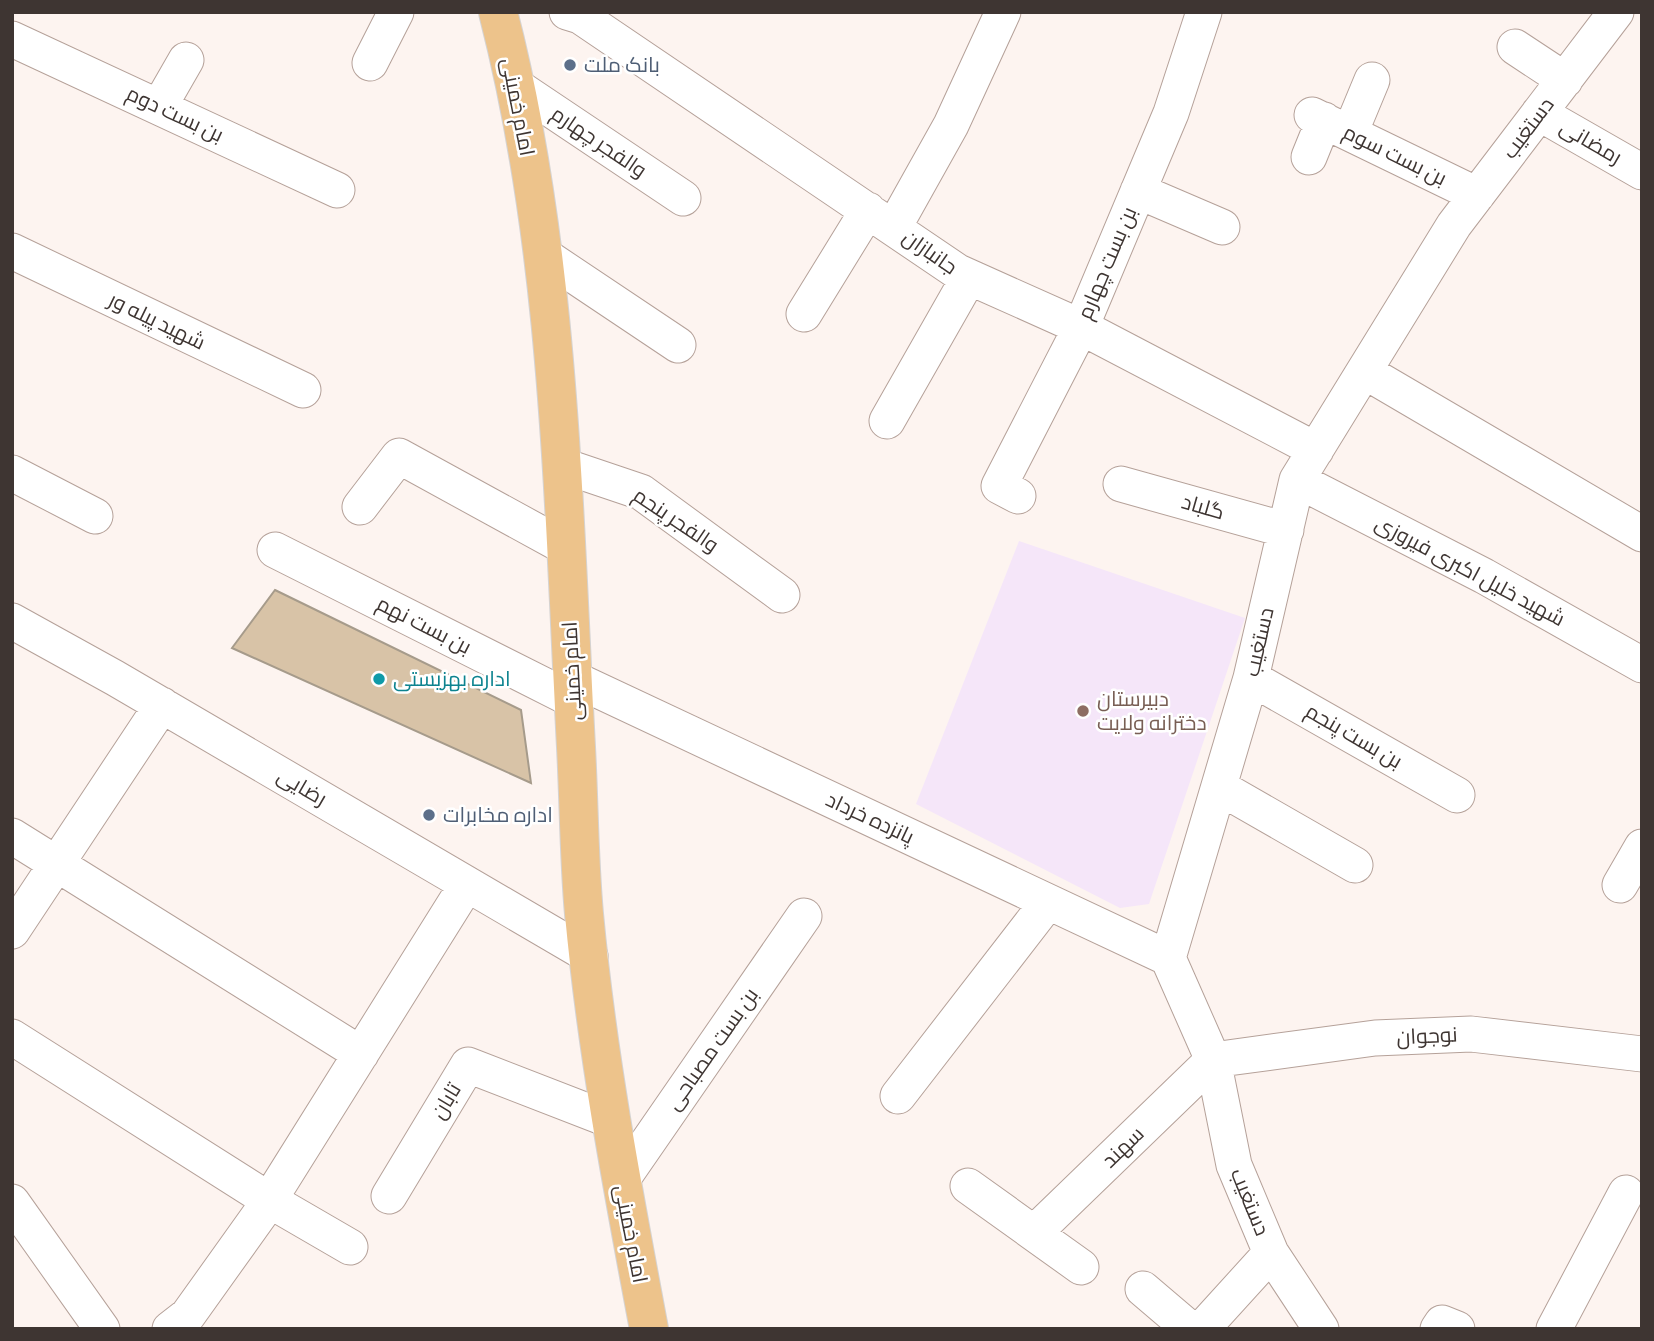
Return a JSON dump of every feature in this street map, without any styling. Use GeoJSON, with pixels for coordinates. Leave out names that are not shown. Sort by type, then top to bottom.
{"type":"FeatureCollection","features":[{"type":"Feature","properties":{"kind":"main road","name":"امام خمینی"},"geometry":{"type":"LineString","coordinates":[[498,12],[516,86],[545,256],[561,465],[584,913],[610,1120],[649,1329]]}},
{"type":"Feature","properties":{"kind":"street"},"geometry":{"type":"LineString","coordinates":[[370,63],[396,12]]}},
{"type":"Feature","properties":{"kind":"street","name":"جانبازان"},"geometry":{"type":"LineString","coordinates":[[568,12],[580,16],[969,277],[1081,327],[1316,450]]}},
{"type":"Feature","properties":{"kind":"street"},"geometry":{"type":"LineString","coordinates":[[804,314],[881,219],[951,125],[1003,12]]}},
{"type":"Feature","properties":{"kind":"street","name":"دستغیب"},"geometry":{"type":"LineString","coordinates":[[1321,1329],[1271,1252],[1234,1165],[1213,1060],[1168,958],[1251,678],[1297,480],[1454,225],[1616,12]]}},
{"type":"Feature","properties":{"kind":"street","name":"بن بست چهارم"},"geometry":{"type":"LineString","coordinates":[[1018,496],[999,486],[1081,327],[1171,113],[1202,13]]}},
{"type":"Feature","properties":{"kind":"street","name":"بن بست دوم"},"geometry":{"type":"LineString","coordinates":[[12,39],[337,190]]}},
{"type":"Feature","properties":{"kind":"street"},"geometry":{"type":"LineString","coordinates":[[1515,47],[1565,80]]}},
{"type":"Feature","properties":{"kind":"street"},"geometry":{"type":"LineString","coordinates":[[159,107],[186,60]]}},
{"type":"Feature","properties":{"kind":"street"},"geometry":{"type":"LineString","coordinates":[[1309,157],[1329,123],[1373,79]]}},
{"type":"Feature","properties":{"kind":"street","name":"والفجر چهارم"},"geometry":{"type":"LineString","coordinates":[[516,86],[682,198]]}},
{"type":"Feature","properties":{"kind":"street","name":"رمضانی"},"geometry":{"type":"LineString","coordinates":[[1539,113],[1642,172]]}},
{"type":"Feature","properties":{"kind":"street","name":"بن بست سوم"},"geometry":{"type":"LineString","coordinates":[[1329,123],[1477,195]]}},
{"type":"Feature","properties":{"kind":"street"},"geometry":{"type":"LineString","coordinates":[[1138,191],[1222,226]]}},
{"type":"Feature","properties":{"kind":"street","name":"شهید پیله ور"},"geometry":{"type":"LineString","coordinates":[[12,251],[303,390]]}},
{"type":"Feature","properties":{"kind":"street"},"geometry":{"type":"LineString","coordinates":[[545,256],[678,345]]}},
{"type":"Feature","properties":{"kind":"street"},"geometry":{"type":"LineString","coordinates":[[887,421],[969,277]]}},
{"type":"Feature","properties":{"kind":"street"},"geometry":{"type":"LineString","coordinates":[[1364,371],[1642,534]]}},
{"type":"Feature","properties":{"kind":"street"},"geometry":{"type":"LineString","coordinates":[[360,507],[399,456],[565,547]]}},
{"type":"Feature","properties":{"kind":"street","name":"والفجر پنجم"},"geometry":{"type":"LineString","coordinates":[[561,465],[641,492],[782,595]]}},
{"type":"Feature","properties":{"kind":"street"},"geometry":{"type":"LineString","coordinates":[[12,473],[95,516]]}},
{"type":"Feature","properties":{"kind":"street","name":"شهید خلیل اکبری فیروزی"},"geometry":{"type":"LineString","coordinates":[[1297,480],[1484,576],[1642,665]]}},
{"type":"Feature","properties":{"kind":"street","name":"گلباد"},"geometry":{"type":"LineString","coordinates":[[1121,484],[1286,530]]}},
{"type":"Feature","properties":{"kind":"street","name":"بن بست نهم"},"geometry":{"type":"LineString","coordinates":[[275,550],[573,689]]}},
{"type":"Feature","properties":{"kind":"street","name":"رضایی"},"geometry":{"type":"LineString","coordinates":[[12,621],[162,705],[590,956]]}},
{"type":"Feature","properties":{"kind":"street","name":"بن بست پنجم"},"geometry":{"type":"LineString","coordinates":[[1251,678],[1457,795]]}},
{"type":"Feature","properties":{"kind":"street","name":"پانزده خرداد"},"geometry":{"type":"LineString","coordinates":[[573,689],[1168,958]]}},
{"type":"Feature","properties":{"kind":"street"},"geometry":{"type":"LineString","coordinates":[[12,932],[162,705]]}},
{"type":"Feature","properties":{"kind":"street"},"geometry":{"type":"LineString","coordinates":[[1219,787],[1356,865]]}},
{"type":"Feature","properties":{"kind":"street"},"geometry":{"type":"LineString","coordinates":[[12,836],[361,1054]]}},
{"type":"Feature","properties":{"kind":"street"},"geometry":{"type":"LineString","coordinates":[[1620,885],[1642,847]]}},
{"type":"Feature","properties":{"kind":"street"},"geometry":{"type":"LineString","coordinates":[[170,1329],[188,1315],[269,1200],[467,884]]}},
{"type":"Feature","properties":{"kind":"street"},"geometry":{"type":"LineString","coordinates":[[898,1096],[1048,902]]}},
{"type":"Feature","properties":{"kind":"street","name":"بن بست مصباحی"},"geometry":{"type":"LineString","coordinates":[[621,1181],[804,916]]}},
{"type":"Feature","properties":{"kind":"street","name":"نوجوان"},"geometry":{"type":"LineString","coordinates":[[1213,1060],[1375,1038],[1471,1034],[1642,1054]]}},
{"type":"Feature","properties":{"kind":"street"},"geometry":{"type":"LineString","coordinates":[[12,1037],[269,1200],[350,1247]]}},
{"type":"Feature","properties":{"kind":"street","name":"سهند"},"geometry":{"type":"LineString","coordinates":[[1034,1233],[1213,1060]]}},
{"type":"Feature","properties":{"kind":"street","name":"تابان"},"geometry":{"type":"LineString","coordinates":[[389,1196],[468,1065],[610,1120]]}},
{"type":"Feature","properties":{"kind":"street"},"geometry":{"type":"LineString","coordinates":[[968,1186],[1081,1267]]}},
{"type":"Feature","properties":{"kind":"street"},"geometry":{"type":"LineString","coordinates":[[1555,1329],[1626,1193]]}},
{"type":"Feature","properties":{"kind":"street"},"geometry":{"type":"LineString","coordinates":[[12,1202],[102,1329]]}},
{"type":"Feature","properties":{"kind":"street"},"geometry":{"type":"LineString","coordinates":[[1202,1329],[1271,1252]]}},
{"type":"Feature","properties":{"kind":"street"},"geometry":{"type":"LineString","coordinates":[[1143,1289],[1190,1329]]}},
{"type":"Feature","properties":{"kind":"street"},"geometry":{"type":"LineString","coordinates":[[1438,1329],[1442,1323],[1457,1329]]}},
{"type":"Feature","properties":{"kind":"shaded area","name":"دبیرستان دخترانه ولایت"},"geometry":{"type":"Polygon","coordinates":[[[1019,541],[1245,618],[1149,904],[1120,908],[916,804],[1019,541]]]}},
{"type":"Feature","properties":{"kind":"building","name":"اداره بهزیستی"},"geometry":{"type":"Polygon","coordinates":[[[275,590],[521,710],[531,783],[232,648],[275,590]]]}},
{"type":"Feature","properties":{"kind":"place","name":"بانک ملت"},"geometry":{"type":"Point","coordinates":[570,65]}},
{"type":"Feature","properties":{"kind":"place","name":"اداره بهزیستی"},"geometry":{"type":"Point","coordinates":[379,679]}},
{"type":"Feature","properties":{"kind":"place","name":"دبیرستان دخترانه ولایت"},"geometry":{"type":"Point","coordinates":[1083,711]}},
{"type":"Feature","properties":{"kind":"place","name":"اداره مخابرات"},"geometry":{"type":"Point","coordinates":[429,815]}}]}
